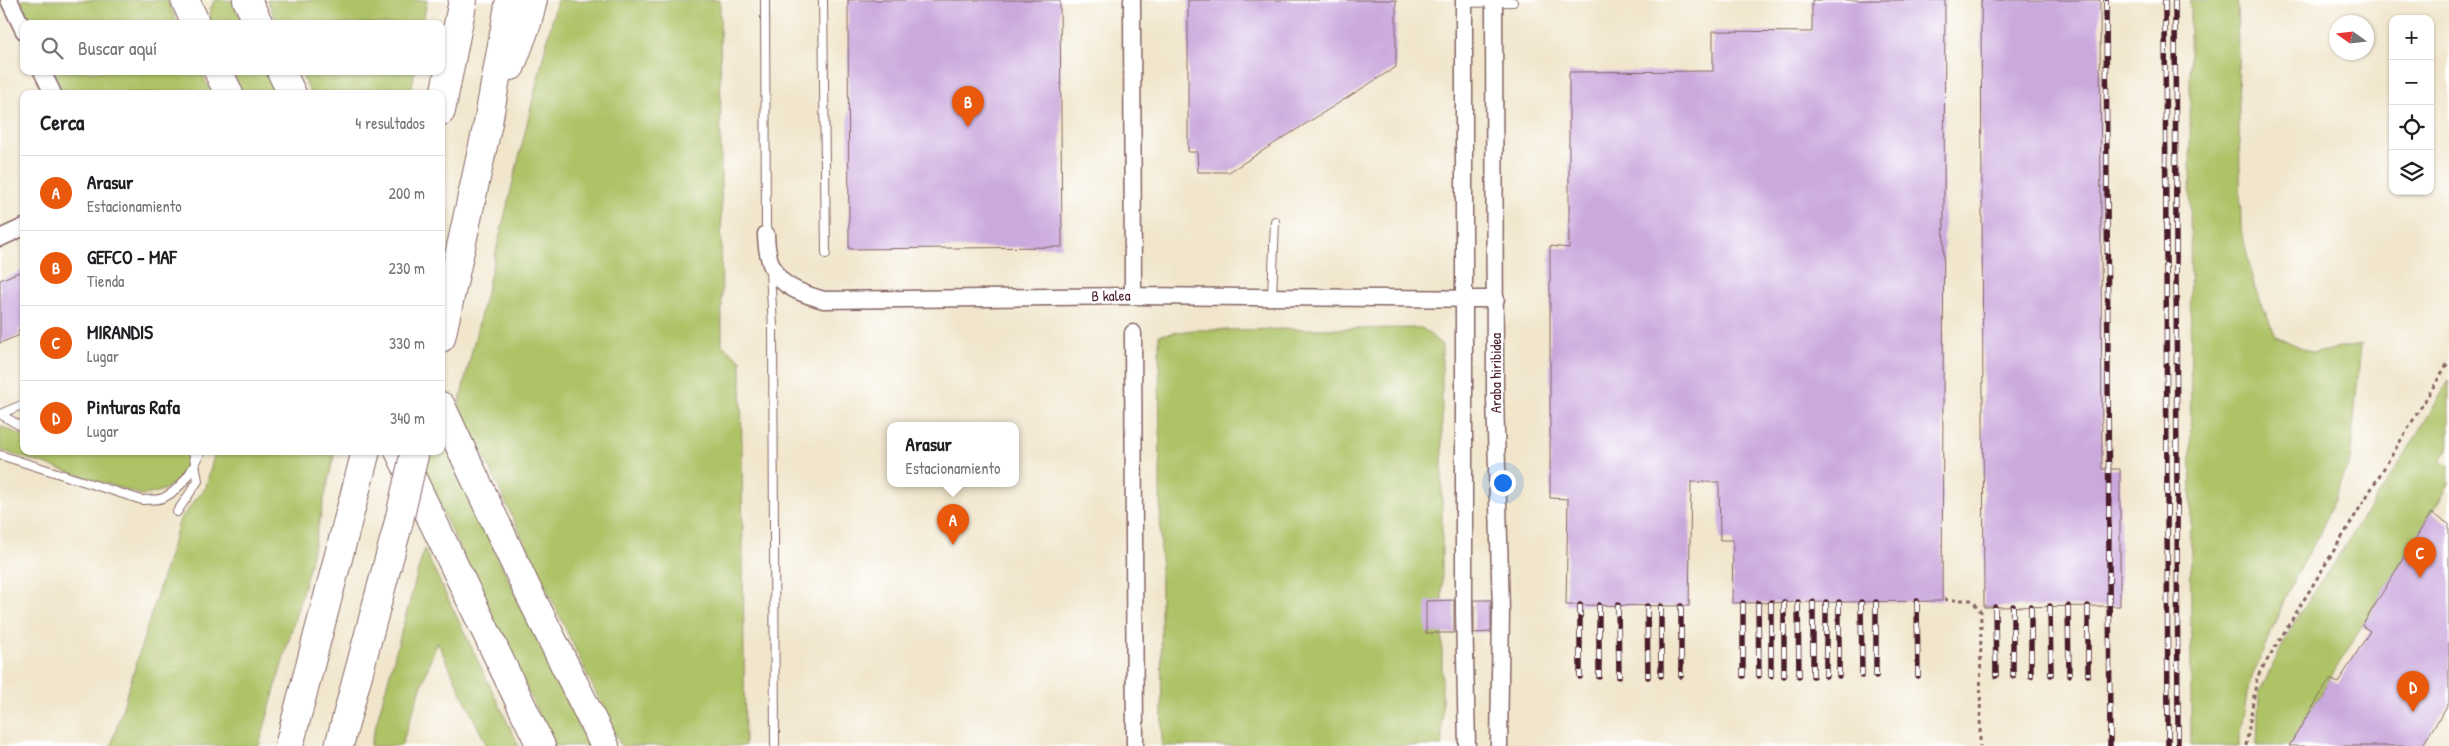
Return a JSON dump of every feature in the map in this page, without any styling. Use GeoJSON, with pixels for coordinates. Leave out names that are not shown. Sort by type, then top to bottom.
{"type":"FeatureCollection","features":[{"type":"Feature","properties":{"kind":"highway"},"geometry":{"type":"LineString","coordinates":[[184,0],[194,20]]}},
{"type":"Feature","properties":{"kind":"highway"},"geometry":{"type":"LineString","coordinates":[[247,0],[257,20]]}},
{"type":"Feature","properties":{"kind":"highway"},"geometry":{"type":"LineString","coordinates":[[445,91],[463,0]]}},
{"type":"Feature","properties":{"kind":"highway"},"geometry":{"type":"LineString","coordinates":[[445,320],[488,123],[510,0]]}},
{"type":"Feature","properties":{"kind":"highway"},"geometry":{"type":"LineString","coordinates":[[488,123],[527,23],[533,0]]}},
{"type":"Feature","properties":{"kind":"highway"},"geometry":{"type":"LineString","coordinates":[[220,75],[227,90]]}},
{"type":"Feature","properties":{"kind":"highway"},"geometry":{"type":"LineString","coordinates":[[283,75],[290,90]]}},
{"type":"Feature","properties":{"kind":"highway"},"geometry":{"type":"LineString","coordinates":[[445,415],[526,587],[605,746]]}},
{"type":"Feature","properties":{"kind":"highway"},"geometry":{"type":"LineString","coordinates":[[289,746],[364,455]]}},
{"type":"Feature","properties":{"kind":"highway"},"geometry":{"type":"LineString","coordinates":[[401,455],[540,746]]}},
{"type":"Feature","properties":{"kind":"highway"},"geometry":{"type":"LineString","coordinates":[[339,746],[398,525],[414,455]]}},
{"type":"Feature","properties":{"kind":"street"},"geometry":{"type":"LineString","coordinates":[[9,0],[20,23]]}},
{"type":"Feature","properties":{"kind":"street"},"geometry":{"type":"LineString","coordinates":[[1132,0],[1133,296]]}},
{"type":"Feature","properties":{"kind":"street","name":"Araba hiribidea"},"geometry":{"type":"LineString","coordinates":[[1464,1],[1464,611],[1467,746]]}},
{"type":"Feature","properties":{"kind":"street","name":"Araba hiribidea"},"geometry":{"type":"LineString","coordinates":[[1494,1],[1495,396],[1501,611],[1499,746]]}},
{"type":"Feature","properties":{"kind":"street"},"geometry":{"type":"LineString","coordinates":[[44,75],[51,90]]}},
{"type":"Feature","properties":{"kind":"street"},"geometry":{"type":"LineString","coordinates":[[0,238],[20,228]]}},
{"type":"Feature","properties":{"kind":"street"},"geometry":{"type":"LineString","coordinates":[[766,234],[766,255],[770,266]]}},
{"type":"Feature","properties":{"kind":"street","name":"B kalea"},"geometry":{"type":"LineString","coordinates":[[770,266],[782,281],[800,293],[824,300],[1133,296],[1496,299]]}},
{"type":"Feature","properties":{"kind":"street"},"geometry":{"type":"LineString","coordinates":[[1133,333],[1134,746]]}},
{"type":"Feature","properties":{"kind":"lane"},"geometry":{"type":"LineString","coordinates":[[765,0],[766,234]]}},
{"type":"Feature","properties":{"kind":"lane"},"geometry":{"type":"LineString","coordinates":[[823,0],[826,254]]}},
{"type":"Feature","properties":{"kind":"lane"},"geometry":{"type":"LineString","coordinates":[[1464,1],[1514,2]]}},
{"type":"Feature","properties":{"kind":"lane"},"geometry":{"type":"LineString","coordinates":[[1272,297],[1275,221]]}},
{"type":"Feature","properties":{"kind":"lane"},"geometry":{"type":"LineString","coordinates":[[770,266],[773,328],[775,746]]}},
{"type":"Feature","properties":{"kind":"lane"},"geometry":{"type":"LineString","coordinates":[[0,414],[20,406]]}},
{"type":"Feature","properties":{"kind":"lane"},"geometry":{"type":"LineString","coordinates":[[0,414],[20,426]]}},
{"type":"Feature","properties":{"kind":"lane"},"geometry":{"type":"LineString","coordinates":[[0,455],[142,500],[164,498],[178,487],[196,463],[199,455]]}},
{"type":"Feature","properties":{"kind":"lane"},"geometry":{"type":"LineString","coordinates":[[177,512],[198,481],[193,455]]}},
{"type":"Feature","properties":{"kind":"path"},"geometry":{"type":"LineString","coordinates":[[2246,746],[2257,677],[2449,361]]}},
{"type":"Feature","properties":{"kind":"path"},"geometry":{"type":"LineString","coordinates":[[1944,600],[1972,600],[1981,612],[1980,746]]}},
{"type":"Feature","properties":{"kind":"green space"},"geometry":{"type":"Polygon","coordinates":[[[21,0],[167,0],[176,20],[30,20],[21,0]]]}},
{"type":"Feature","properties":{"kind":"green space"},"geometry":{"type":"Polygon","coordinates":[[[215,0],[232,0],[241,20],[209,20],[211,7],[215,0]]]}},
{"type":"Feature","properties":{"kind":"green space"},"geometry":{"type":"Polygon","coordinates":[[[267,0],[427,0],[424,20],[276,20],[267,0]]]}},
{"type":"Feature","properties":{"kind":"green space"},"geometry":{"type":"Polygon","coordinates":[[[557,0],[720,0],[722,345],[741,360],[745,746],[621,746],[459,404],[557,0]]]}},
{"type":"Feature","properties":{"kind":"green space"},"geometry":{"type":"Polygon","coordinates":[[[2190,0],[2237,0],[2241,228],[2255,289],[2276,336],[2313,353],[2361,344],[2350,461],[2320,533],[2290,587],[2249,684],[2240,733],[2240,746],[2191,746],[2190,0]]]}},
{"type":"Feature","properties":{"kind":"green space"},"geometry":{"type":"Polygon","coordinates":[[[56,75],[203,75],[210,90],[62,90],[56,75]]]}},
{"type":"Feature","properties":{"kind":"green space"},"geometry":{"type":"Polygon","coordinates":[[[234,75],[268,75],[275,90],[241,90],[234,75]]]}},
{"type":"Feature","properties":{"kind":"green space"},"geometry":{"type":"Polygon","coordinates":[[[302,75],[414,75],[411,90],[309,90],[302,75]]]}},
{"type":"Feature","properties":{"kind":"green space"},"geometry":{"type":"Polygon","coordinates":[[[1422,328],[1442,345],[1442,746],[1162,746],[1159,335],[1193,330],[1422,328]]]}},
{"type":"Feature","properties":{"kind":"green space"},"geometry":{"type":"Polygon","coordinates":[[[2449,381],[2449,447],[2440,461],[2449,466],[2449,484],[2291,742],[2291,746],[2257,746],[2259,693],[2292,626],[2407,451],[2449,381]]]}},
{"type":"Feature","properties":{"kind":"green space"},"geometry":{"type":"Polygon","coordinates":[[[0,426],[20,434],[20,455],[187,455],[187,460],[185,469],[175,482],[159,491],[142,495],[0,450],[0,426]]]}},
{"type":"Feature","properties":{"kind":"green space"},"geometry":{"type":"Polygon","coordinates":[[[445,446],[588,746],[554,746],[415,455],[445,455],[445,446]]]}},
{"type":"Feature","properties":{"kind":"green space"},"geometry":{"type":"Polygon","coordinates":[[[214,455],[334,455],[308,572],[259,746],[111,746],[180,519],[206,487],[214,455]]]}},
{"type":"Feature","properties":{"kind":"green space"},"geometry":{"type":"Polygon","coordinates":[[[424,549],[519,746],[487,746],[437,641],[401,746],[370,746],[424,549]]]}},
{"type":"Feature","properties":{"kind":"building"},"geometry":{"type":"Polygon","coordinates":[[[848,0],[1060,0],[1062,247],[849,249],[848,0]]]}},
{"type":"Feature","properties":{"kind":"building"},"geometry":{"type":"Polygon","coordinates":[[[1188,0],[1396,0],[1396,67],[1229,172],[1198,172],[1197,152],[1188,152],[1188,0]]]}},
{"type":"Feature","properties":{"kind":"building"},"geometry":{"type":"Polygon","coordinates":[[[1812,0],[1945,0],[1942,601],[1732,603],[1733,540],[1720,540],[1719,482],[1691,482],[1689,606],[1566,605],[1568,499],[1550,498],[1550,246],[1569,248],[1569,72],[1713,71],[1713,31],[1812,32],[1812,0]]]}},
{"type":"Feature","properties":{"kind":"building"},"geometry":{"type":"Polygon","coordinates":[[[1981,0],[2100,0],[2102,469],[2120,469],[2120,606],[1984,607],[1981,0]]]}},
{"type":"Feature","properties":{"kind":"building"},"geometry":{"type":"Polygon","coordinates":[[[20,272],[20,329],[18,330],[20,335],[0,343],[0,280],[20,272]]]}},
{"type":"Feature","properties":{"kind":"building"},"geometry":{"type":"Polygon","coordinates":[[[2431,513],[2449,524],[2449,703],[2422,746],[2289,746],[2330,679],[2338,683],[2370,631],[2362,626],[2431,513]]]}},
{"type":"Feature","properties":{"kind":"building"},"geometry":{"type":"Polygon","coordinates":[[[1454,600],[1454,633],[1426,633],[1426,601],[1454,600]]]}},
{"type":"Feature","properties":{"kind":"building"},"geometry":{"type":"Polygon","coordinates":[[[1474,600],[1491,600],[1491,632],[1474,633],[1474,600]]]}},
{"type":"Feature","properties":{"kind":"railway"},"geometry":{"type":"LineString","coordinates":[[2106,0],[2110,746]]}},
{"type":"Feature","properties":{"kind":"railway"},"geometry":{"type":"LineString","coordinates":[[2165,0],[2168,746]]}},
{"type":"Feature","properties":{"kind":"railway"},"geometry":{"type":"LineString","coordinates":[[2175,0],[2178,746]]}},
{"type":"Feature","properties":{"kind":"railway"},"geometry":{"type":"LineString","coordinates":[[1917,601],[1918,676]]}},
{"type":"Feature","properties":{"kind":"railway"},"geometry":{"type":"LineString","coordinates":[[1771,602],[1771,676]]}},
{"type":"Feature","properties":{"kind":"railway"},"geometry":{"type":"LineString","coordinates":[[1784,602],[1784,676]]}},
{"type":"Feature","properties":{"kind":"railway"},"geometry":{"type":"LineString","coordinates":[[1798,602],[1799,676]]}},
{"type":"Feature","properties":{"kind":"railway"},"geometry":{"type":"LineString","coordinates":[[1813,602],[1813,676]]}},
{"type":"Feature","properties":{"kind":"railway"},"geometry":{"type":"LineString","coordinates":[[1826,602],[1826,676]]}},
{"type":"Feature","properties":{"kind":"railway"},"geometry":{"type":"LineString","coordinates":[[1839,602],[1839,676]]}},
{"type":"Feature","properties":{"kind":"railway"},"geometry":{"type":"LineString","coordinates":[[1861,602],[1862,676]]}},
{"type":"Feature","properties":{"kind":"railway"},"geometry":{"type":"LineString","coordinates":[[1876,602],[1876,676]]}},
{"type":"Feature","properties":{"kind":"railway"},"geometry":{"type":"LineString","coordinates":[[1743,603],[1743,676]]}},
{"type":"Feature","properties":{"kind":"railway"},"geometry":{"type":"LineString","coordinates":[[1758,603],[1759,676]]}},
{"type":"Feature","properties":{"kind":"railway"},"geometry":{"type":"LineString","coordinates":[[1580,605],[1580,677]]}},
{"type":"Feature","properties":{"kind":"railway"},"geometry":{"type":"LineString","coordinates":[[1599,605],[1599,677]]}},
{"type":"Feature","properties":{"kind":"railway"},"geometry":{"type":"LineString","coordinates":[[1618,605],[1619,677]]}},
{"type":"Feature","properties":{"kind":"railway"},"geometry":{"type":"LineString","coordinates":[[1647,606],[1648,677]]}},
{"type":"Feature","properties":{"kind":"railway"},"geometry":{"type":"LineString","coordinates":[[1661,606],[1661,676]]}},
{"type":"Feature","properties":{"kind":"railway"},"geometry":{"type":"LineString","coordinates":[[1681,606],[1681,676]]}},
{"type":"Feature","properties":{"kind":"railway"},"geometry":{"type":"LineString","coordinates":[[2013,606],[2013,676]]}},
{"type":"Feature","properties":{"kind":"railway"},"geometry":{"type":"LineString","coordinates":[[2031,606],[2031,676]]}},
{"type":"Feature","properties":{"kind":"railway"},"geometry":{"type":"LineString","coordinates":[[2050,606],[2051,675]]}},
{"type":"Feature","properties":{"kind":"railway"},"geometry":{"type":"LineString","coordinates":[[2068,606],[2069,675]]}},
{"type":"Feature","properties":{"kind":"railway"},"geometry":{"type":"LineString","coordinates":[[2088,606],[2088,675]]}},
{"type":"Feature","properties":{"kind":"railway"},"geometry":{"type":"LineString","coordinates":[[1995,607],[1996,676]]}},
{"type":"Feature","properties":{"kind":"place","name":"GEFCO - MAF"},"geometry":{"type":"Point","coordinates":[968,127]}},
{"type":"Feature","properties":{"kind":"place","name":"Arasur"},"geometry":{"type":"Point","coordinates":[953,545]}},
{"type":"Feature","properties":{"kind":"place","name":"MIRANDIS"},"geometry":{"type":"Point","coordinates":[2420,578]}},
{"type":"Feature","properties":{"kind":"place","name":"Pinturas Rafa"},"geometry":{"type":"Point","coordinates":[2413,712]}}]}
